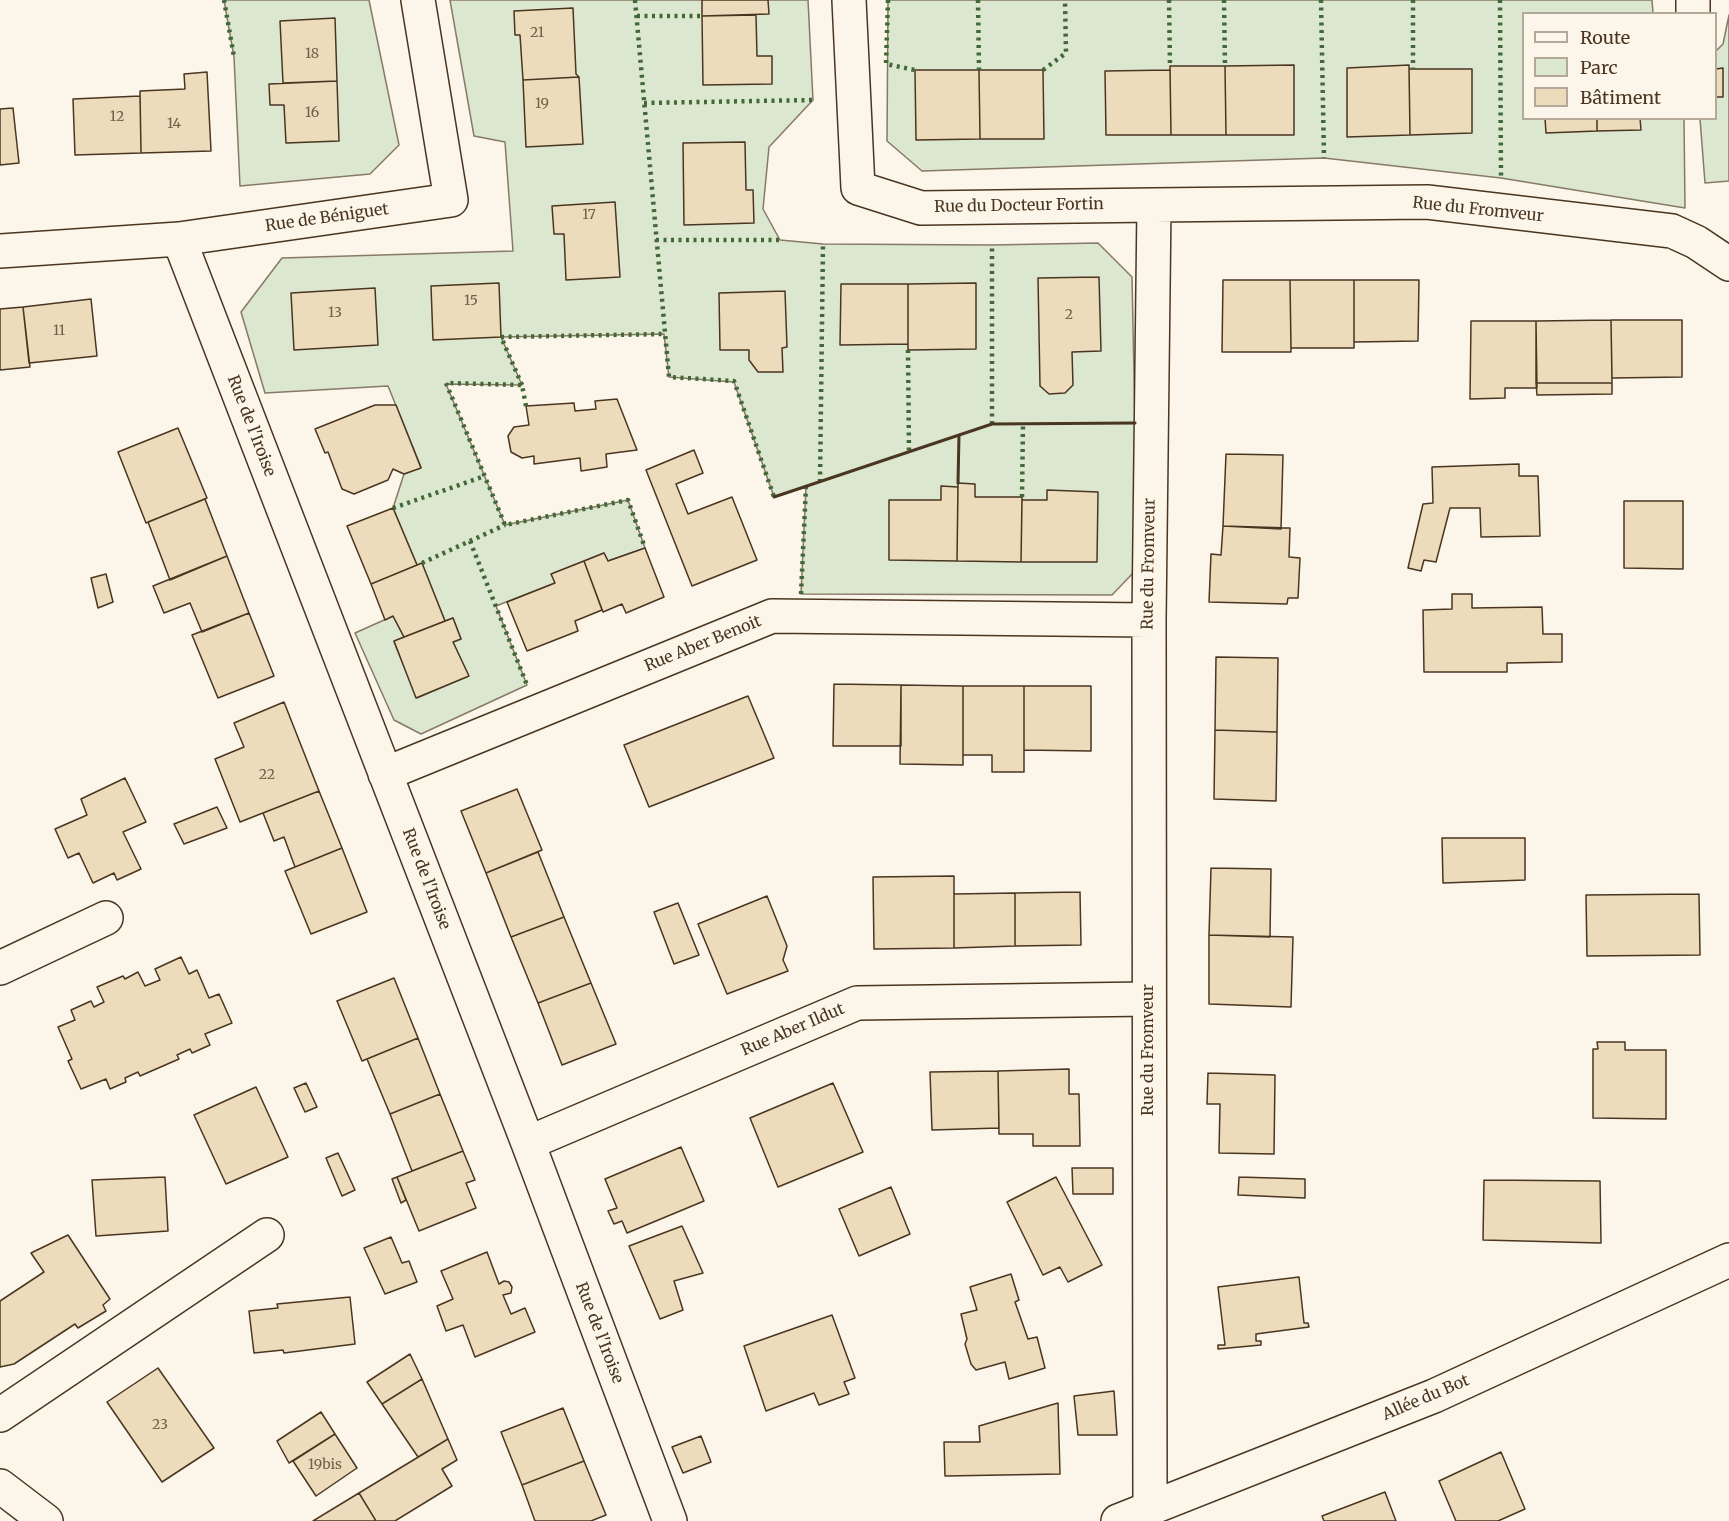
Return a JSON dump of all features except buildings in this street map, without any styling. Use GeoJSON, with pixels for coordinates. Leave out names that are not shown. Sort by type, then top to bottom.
{"type":"FeatureCollection","features":[{"type":"Feature","properties":{"kind":"street","name":"Rue de Béniguet"},"geometry":{"type":"LineString","coordinates":[[0,251],[179,238],[451,200],[418,0]]}},
{"type":"Feature","properties":{"kind":"street","name":"Rue du Docteur Fortin"},"geometry":{"type":"LineString","coordinates":[[849,0],[858,188],[921,208],[1154,205]]}},
{"type":"Feature","properties":{"kind":"street","name":"Rue du Fromveur"},"geometry":{"type":"LineString","coordinates":[[1150,1510],[1149,620],[1154,205],[1427,202],[1672,231],[1696,242],[1729,264]]}},
{"type":"Feature","properties":{"kind":"street","name":"Rue de l'Iroise"},"geometry":{"type":"LineString","coordinates":[[179,238],[528,1143],[670,1521]]}},
{"type":"Feature","properties":{"kind":"street","name":"Rue Aber Benoit"},"geometry":{"type":"LineString","coordinates":[[385,774],[772,616],[1149,620]]}},
{"type":"Feature","properties":{"kind":"street"},"geometry":{"type":"LineString","coordinates":[[0,968],[106,918]]}},
{"type":"Feature","properties":{"kind":"street","name":"Rue Aber Ildut"},"geometry":{"type":"LineString","coordinates":[[528,1143],[857,1003],[1148,999]]}},
{"type":"Feature","properties":{"kind":"street"},"geometry":{"type":"LineString","coordinates":[[0,1415],[267,1235]]}},
{"type":"Feature","properties":{"kind":"street","name":"Allée du Bot"},"geometry":{"type":"LineString","coordinates":[[1118,1521],[1434,1396],[1729,1260]]}},
{"type":"Feature","properties":{"kind":"street"},"geometry":{"type":"LineString","coordinates":[[0,1485],[46,1521]]}},
{"type":"Feature","properties":{"kind":"green space"},"geometry":{"type":"Polygon","coordinates":[[[224,0],[369,0],[399,145],[370,174],[240,186],[234,57],[224,0]]]}},
{"type":"Feature","properties":{"kind":"green space"},"geometry":{"type":"Polygon","coordinates":[[[450,0],[808,0],[813,100],[769,147],[763,209],[780,240],[823,244],[1098,243],[1132,277],[1135,423],[1134,572],[1112,595],[801,594],[806,487],[774,497],[734,382],[669,377],[664,334],[501,337],[522,385],[446,384],[505,525],[628,500],[645,548],[608,561],[604,553],[552,574],[555,583],[496,606],[527,685],[421,734],[394,720],[355,633],[393,616],[404,637],[394,642],[417,698],[468,676],[453,642],[461,639],[453,618],[445,621],[422,564],[417,565],[393,508],[404,474],[421,467],[388,386],[265,393],[241,312],[282,258],[513,251],[505,142],[474,136],[450,0]]]}},
{"type":"Feature","properties":{"kind":"green space"},"geometry":{"type":"Polygon","coordinates":[[[888,0],[1652,0],[1653,12],[1522,12],[1522,120],[1684,120],[1685,208],[1501,178],[1324,158],[922,171],[887,141],[888,0]]]}},
{"type":"Feature","properties":{"kind":"green space"},"geometry":{"type":"Polygon","coordinates":[[[1729,15],[1729,181],[1705,183],[1700,120],[1717,120],[1717,50],[1723,44],[1729,15]]]}},
{"type":"Feature","properties":{"kind":"hedge"},"geometry":{"type":"LineString","coordinates":[[224,0],[234,57]]}},
{"type":"Feature","properties":{"kind":"hedge"},"geometry":{"type":"LineString","coordinates":[[635,0],[669,377],[734,381],[774,497]]}},
{"type":"Feature","properties":{"kind":"hedge"},"geometry":{"type":"LineString","coordinates":[[888,0],[886,64],[915,70]]}},
{"type":"Feature","properties":{"kind":"hedge"},"geometry":{"type":"LineString","coordinates":[[978,0],[979,70]]}},
{"type":"Feature","properties":{"kind":"hedge"},"geometry":{"type":"LineString","coordinates":[[1043,70],[1066,53],[1065,0]]}},
{"type":"Feature","properties":{"kind":"hedge"},"geometry":{"type":"LineString","coordinates":[[1169,0],[1170,66]]}},
{"type":"Feature","properties":{"kind":"hedge"},"geometry":{"type":"LineString","coordinates":[[1224,0],[1225,66]]}},
{"type":"Feature","properties":{"kind":"hedge"},"geometry":{"type":"LineString","coordinates":[[1321,0],[1324,158]]}},
{"type":"Feature","properties":{"kind":"hedge"},"geometry":{"type":"LineString","coordinates":[[1413,0],[1413,69]]}},
{"type":"Feature","properties":{"kind":"hedge"},"geometry":{"type":"LineString","coordinates":[[1500,0],[1501,178]]}},
{"type":"Feature","properties":{"kind":"hedge"},"geometry":{"type":"LineString","coordinates":[[637,16],[702,16]]}},
{"type":"Feature","properties":{"kind":"hedge"},"geometry":{"type":"LineString","coordinates":[[644,103],[813,100]]}},
{"type":"Feature","properties":{"kind":"hedge"},"geometry":{"type":"LineString","coordinates":[[656,240],[780,240]]}},
{"type":"Feature","properties":{"kind":"hedge"},"geometry":{"type":"LineString","coordinates":[[820,482],[823,244]]}},
{"type":"Feature","properties":{"kind":"hedge"},"geometry":{"type":"LineString","coordinates":[[992,245],[992,424]]}},
{"type":"Feature","properties":{"kind":"hedge"},"geometry":{"type":"LineString","coordinates":[[522,385],[501,337],[664,334]]}},
{"type":"Feature","properties":{"kind":"hedge"},"geometry":{"type":"LineString","coordinates":[[908,350],[909,452]]}},
{"type":"Feature","properties":{"kind":"hedge"},"geometry":{"type":"LineString","coordinates":[[526,406],[522,385],[446,383],[505,525],[628,500],[645,548]]}},
{"type":"Feature","properties":{"kind":"hedge"},"geometry":{"type":"LineString","coordinates":[[1022,497],[1023,423]]}},
{"type":"Feature","properties":{"kind":"hedge"},"geometry":{"type":"LineString","coordinates":[[393,508],[485,476]]}},
{"type":"Feature","properties":{"kind":"hedge"},"geometry":{"type":"LineString","coordinates":[[801,594],[806,486]]}},
{"type":"Feature","properties":{"kind":"hedge"},"geometry":{"type":"LineString","coordinates":[[422,563],[505,525]]}},
{"type":"Feature","properties":{"kind":"hedge"},"geometry":{"type":"LineString","coordinates":[[470,541],[527,685]]}},
{"type":"Feature","properties":{"kind":"wall"},"geometry":{"type":"LineString","coordinates":[[774,497],[992,424],[1135,423]]}},
{"type":"Feature","properties":{"kind":"wall"},"geometry":{"type":"LineString","coordinates":[[958,483],[959,435]]}}]}
